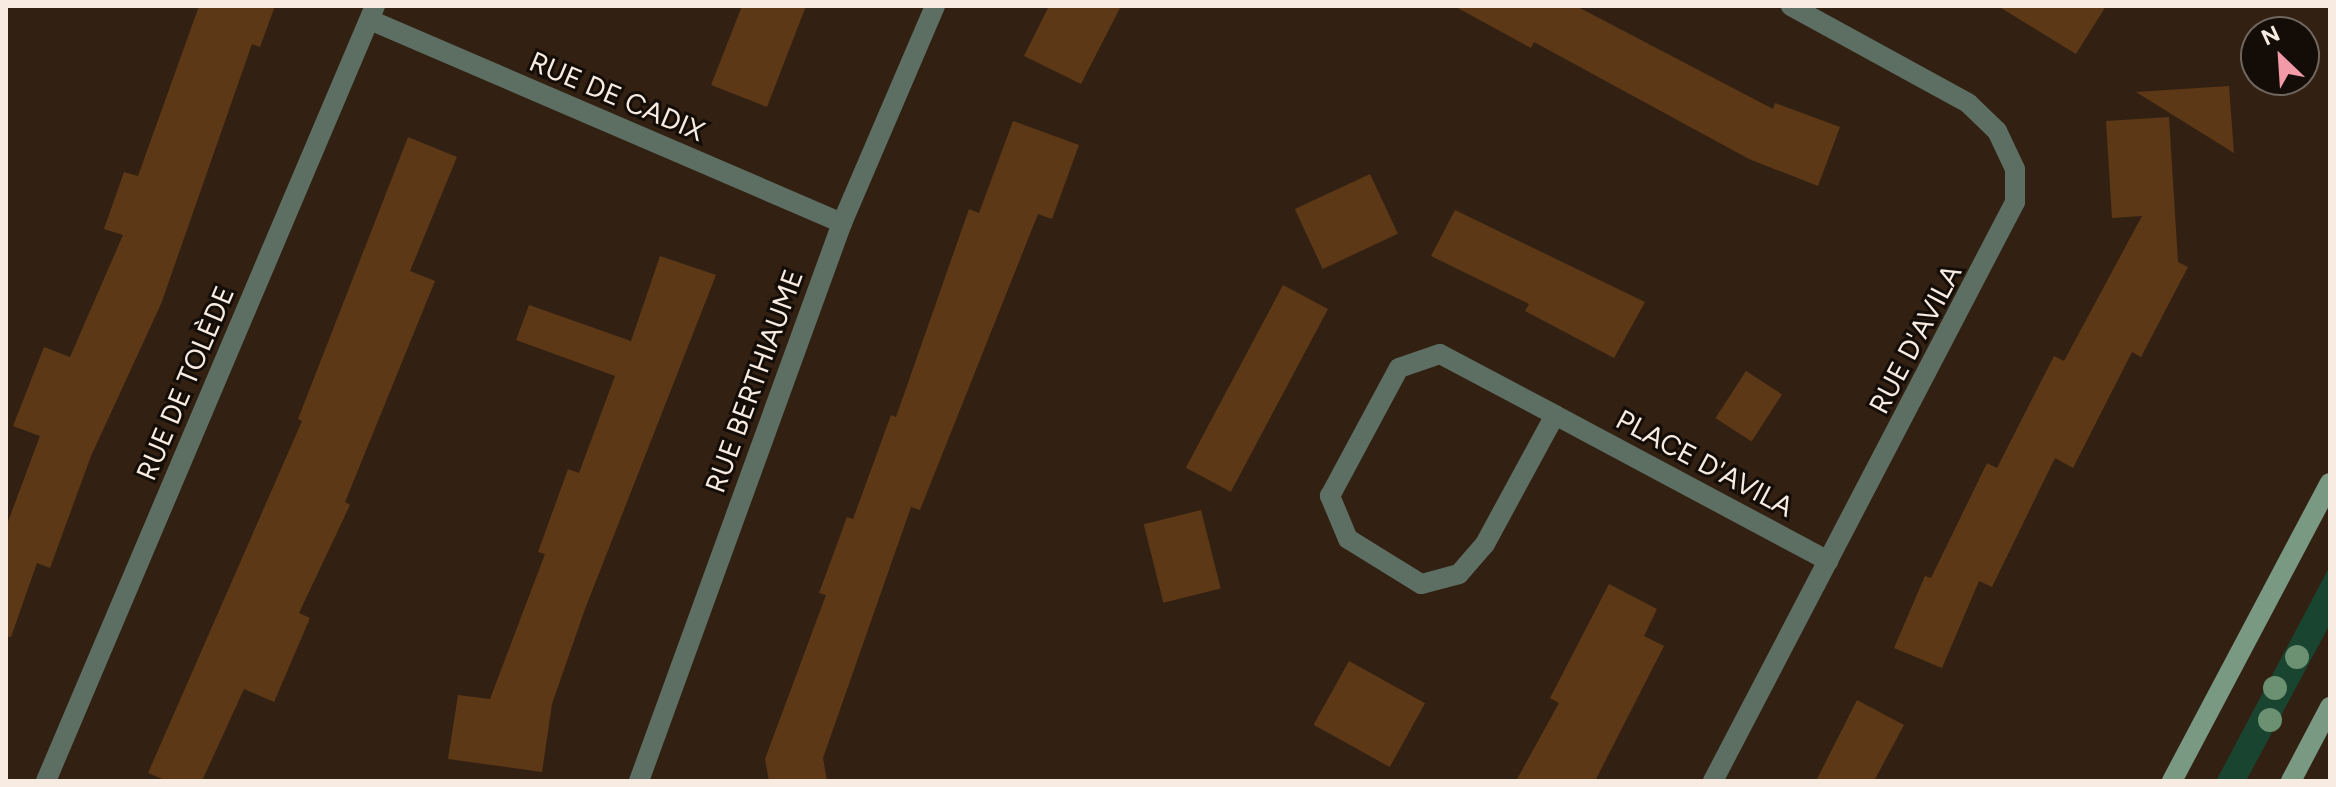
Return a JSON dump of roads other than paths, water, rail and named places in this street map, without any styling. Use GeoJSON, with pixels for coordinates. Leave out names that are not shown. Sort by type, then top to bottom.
{"type":"FeatureCollection","features":[{"type":"Feature","properties":{"kind":"main road"},"geometry":{"type":"LineString","coordinates":[[2172,781],[2330,483]]}},
{"type":"Feature","properties":{"kind":"main road"},"geometry":{"type":"LineString","coordinates":[[2291,781],[2330,707]]}},
{"type":"Feature","properties":{"kind":"street","name":"RUE BERTHIAUME"},"geometry":{"type":"LineString","coordinates":[[639,781],[842,223],[935,6]]}},
{"type":"Feature","properties":{"kind":"street","name":"RUE D'AVILA"},"geometry":{"type":"LineString","coordinates":[[1713,781],[2005,229],[2015,202],[2015,169],[1997,131],[1968,103],[1791,6]]}},
{"type":"Feature","properties":{"kind":"street","name":"RUE DE CADIX"},"geometry":{"type":"LineString","coordinates":[[373,13],[842,223]]}},
{"type":"Feature","properties":{"kind":"street","name":"RUE DE TOLÈDE"},"geometry":{"type":"LineString","coordinates":[[46,781],[373,13]]}},
{"type":"Feature","properties":{"kind":"street","name":"PLACE D'AVILA"},"geometry":{"type":"LineString","coordinates":[[1555,415],[1485,544],[1459,574],[1421,584],[1348,539],[1330,496],[1399,368],[1440,354],[1555,415],[1828,561]]}}]}
